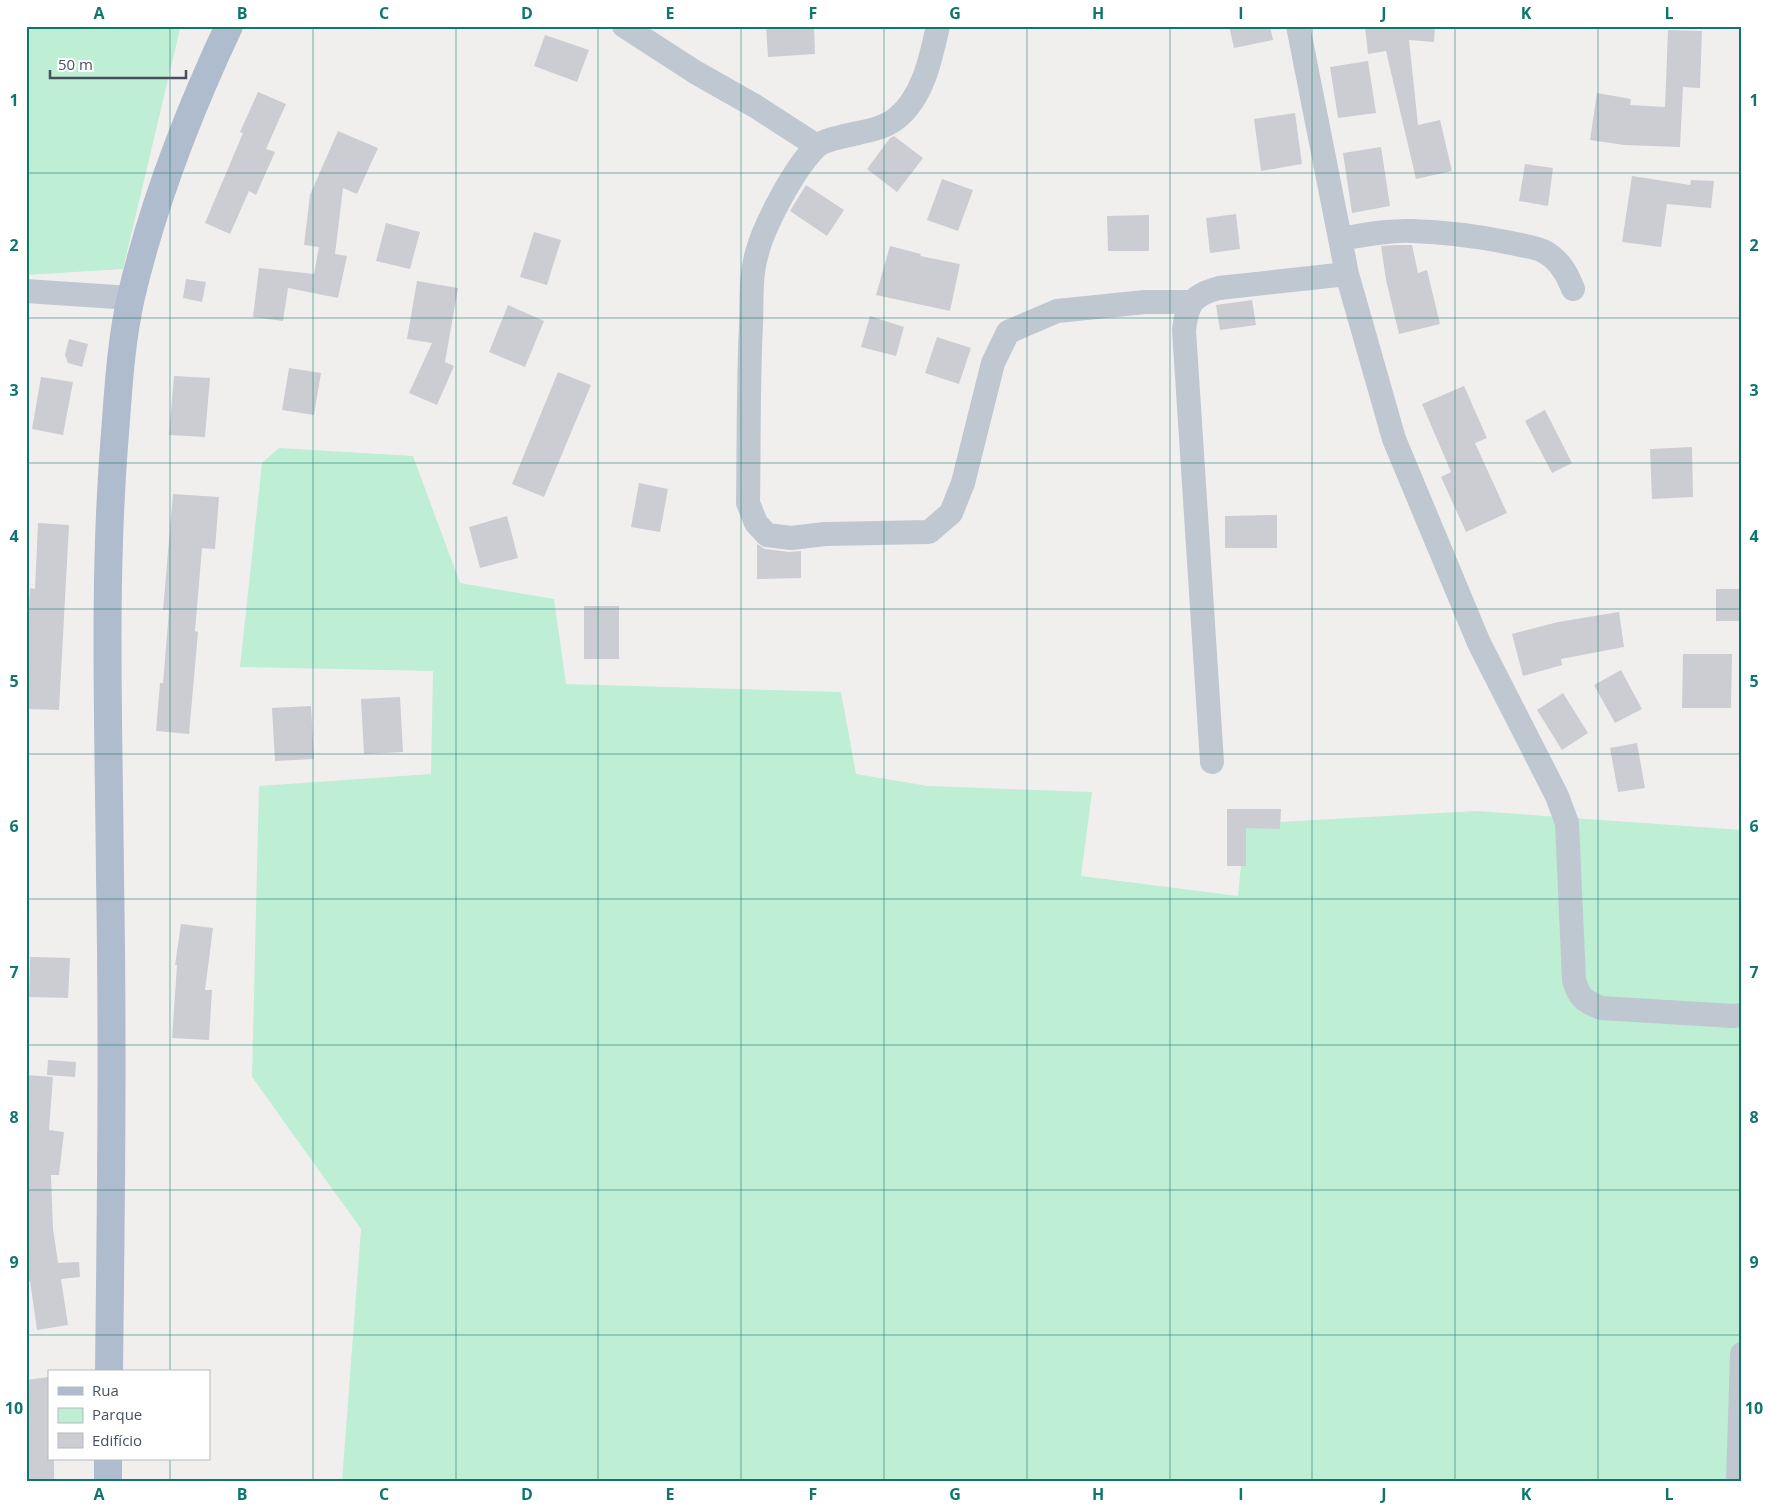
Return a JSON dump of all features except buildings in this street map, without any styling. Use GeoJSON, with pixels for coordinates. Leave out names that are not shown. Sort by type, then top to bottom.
{"type":"FeatureCollection","features":[{"type":"Feature","properties":{"kind":"main road"},"geometry":{"type":"LineString","coordinates":[[109,1370],[112,1076],[107,619],[110,493],[120,366],[131,298],[154,218],[178,145],[229,26]]}},
{"type":"Feature","properties":{"kind":"main road"},"geometry":{"type":"LineString","coordinates":[[108,1460],[108,1482]]}},
{"type":"Feature","properties":{"kind":"street"},"geometry":{"type":"LineString","coordinates":[[624,26],[695,72],[755,106],[817,146]]}},
{"type":"Feature","properties":{"kind":"street"},"geometry":{"type":"LineString","coordinates":[[938,26],[916,98],[897,118],[878,128],[839,137],[817,146],[804,160],[775,209],[756,253],[752,283],[749,350],[748,503],[756,523],[767,535],[791,538],[825,534],[929,532],[951,513],[963,483],[993,363],[1008,332],[1057,312],[1145,302],[1192,302]]}},
{"type":"Feature","properties":{"kind":"street"},"geometry":{"type":"LineString","coordinates":[[1298,26],[1347,274],[1394,439],[1479,643],[1557,796],[1567,823],[1574,980],[1577,990],[1584,1001],[1601,1008],[1742,1015]]}},
{"type":"Feature","properties":{"kind":"street"},"geometry":{"type":"LineString","coordinates":[[1340,239],[1382,232],[1412,231],[1486,238],[1544,252],[1558,262],[1567,273],[1573,289]]}},
{"type":"Feature","properties":{"kind":"street"},"geometry":{"type":"LineString","coordinates":[[1212,762],[1184,330],[1186,313],[1192,302],[1204,292],[1219,288],[1347,274]]}},
{"type":"Feature","properties":{"kind":"street"},"geometry":{"type":"LineString","coordinates":[[26,291],[131,298]]}},
{"type":"Feature","properties":{"kind":"street"},"geometry":{"type":"LineString","coordinates":[[1738,1482],[1742,1354]]}},
{"type":"Feature","properties":{"kind":"green space"},"geometry":{"type":"Polygon","coordinates":[[[26,26],[177,26],[180,29],[123,269],[26,275],[26,26]]]}},
{"type":"Feature","properties":{"kind":"green space"},"geometry":{"type":"Polygon","coordinates":[[[279,448],[413,456],[460,583],[554,599],[566,684],[841,692],[856,774],[928,786],[1092,792],[1081,876],[1238,896],[1245,824],[1476,811],[1742,830],[1742,1482],[342,1482],[361,1229],[252,1077],[259,786],[431,774],[433,671],[240,667],[262,463],[279,448]]]}}]}
